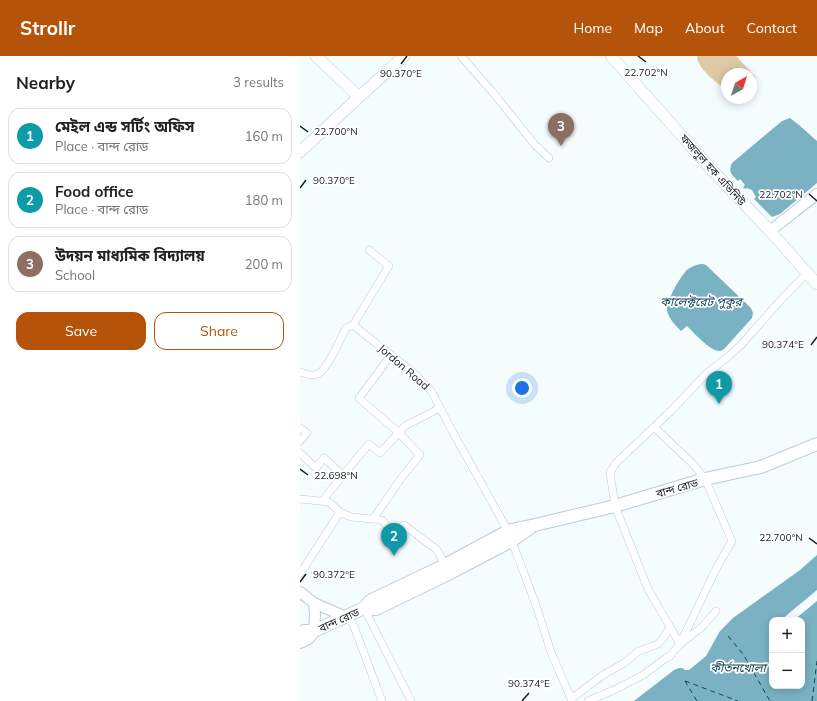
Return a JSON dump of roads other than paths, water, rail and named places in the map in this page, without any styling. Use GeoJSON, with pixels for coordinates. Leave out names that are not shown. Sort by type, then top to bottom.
{"type":"FeatureCollection","features":[{"type":"Feature","properties":{"kind":"highway","name":"বান্দ রোড"},"geometry":{"type":"LineString","coordinates":[[300,642],[308,638],[314,631],[364,608],[370,601],[534,525],[615,506],[705,479],[761,467],[817,444]]}},
{"type":"Feature","properties":{"kind":"highway","name":"বান্দ রোড"},"geometry":{"type":"LineString","coordinates":[[364,608],[376,609],[452,572],[510,536]]}},
{"type":"Feature","properties":{"kind":"highway","name":"বান্দ রোড"},"geometry":{"type":"LineString","coordinates":[[300,633],[304,631],[314,631]]}},
{"type":"Feature","properties":{"kind":"main road"},"geometry":{"type":"LineString","coordinates":[[316,56],[359,97]]}},
{"type":"Feature","properties":{"kind":"main road"},"geometry":{"type":"LineString","coordinates":[[300,152],[404,56]]}},
{"type":"Feature","properties":{"kind":"main road","name":"ফজলুল হক এভিনিউ"},"geometry":{"type":"LineString","coordinates":[[611,56],[712,170],[770,231],[817,284]]}},
{"type":"Feature","properties":{"kind":"street"},"geometry":{"type":"LineString","coordinates":[[461,56],[536,145],[549,158]]}},
{"type":"Feature","properties":{"kind":"street"},"geometry":{"type":"LineString","coordinates":[[770,231],[817,194]]}},
{"type":"Feature","properties":{"kind":"street"},"geometry":{"type":"LineString","coordinates":[[300,372],[307,375],[318,374],[326,367],[346,328],[353,325],[389,266],[368,250]]}},
{"type":"Feature","properties":{"kind":"street"},"geometry":{"type":"LineString","coordinates":[[680,644],[648,589],[615,506],[610,472],[616,463],[705,375],[741,345],[807,273]]}},
{"type":"Feature","properties":{"kind":"street","name":"Jordon Road"},"geometry":{"type":"LineString","coordinates":[[353,325],[416,375],[432,392],[510,536],[536,605],[551,652],[575,699]]}},
{"type":"Feature","properties":{"kind":"street"},"geometry":{"type":"LineString","coordinates":[[373,519],[402,477],[420,455],[399,433],[359,398],[391,355]]}},
{"type":"Feature","properties":{"kind":"street"},"geometry":{"type":"LineString","coordinates":[[322,501],[369,444],[380,453],[405,426],[440,408]]}},
{"type":"Feature","properties":{"kind":"street"},"geometry":{"type":"LineString","coordinates":[[654,427],[693,464],[705,479],[732,541],[716,569],[680,644]]}},
{"type":"Feature","properties":{"kind":"street"},"geometry":{"type":"LineString","coordinates":[[300,428],[307,433],[300,441]]}},
{"type":"Feature","properties":{"kind":"street"},"geometry":{"type":"LineString","coordinates":[[300,453],[316,468],[324,458],[343,475]]}},
{"type":"Feature","properties":{"kind":"street"},"geometry":{"type":"LineString","coordinates":[[300,499],[330,502],[340,512],[351,517],[382,520],[392,532],[404,525],[437,550],[445,565]]}},
{"type":"Feature","properties":{"kind":"street"},"geometry":{"type":"LineString","coordinates":[[300,574],[340,512]]}},
{"type":"Feature","properties":{"kind":"street"},"geometry":{"type":"LineString","coordinates":[[300,592],[314,602],[346,616],[353,624],[382,701]]}},
{"type":"Feature","properties":{"kind":"street"},"geometry":{"type":"LineString","coordinates":[[314,602],[314,631]]}},
{"type":"Feature","properties":{"kind":"street"},"geometry":{"type":"LineString","coordinates":[[364,608],[412,701]]}},
{"type":"Feature","properties":{"kind":"street"},"geometry":{"type":"LineString","coordinates":[[588,701],[616,689],[642,675],[670,656],[680,644],[703,626],[716,611]]}},
{"type":"Feature","properties":{"kind":"street"},"geometry":{"type":"LineString","coordinates":[[575,699],[603,675],[624,663],[640,651],[658,644],[670,627]]}},
{"type":"Feature","properties":{"kind":"water"},"geometry":{"type":"Polygon","coordinates":[[[790,118],[817,141],[817,183],[780,214],[772,217],[754,199],[756,197],[752,190],[747,188],[745,189],[743,187],[745,185],[740,179],[738,181],[731,173],[730,169],[732,163],[782,121],[790,118]]]}},
{"type":"Feature","properties":{"kind":"water","name":"কালেক্টরেট পুকুর"},"geometry":{"type":"Polygon","coordinates":[[[703,264],[706,265],[751,308],[753,313],[752,318],[725,348],[720,351],[707,345],[687,326],[681,331],[671,319],[667,310],[671,295],[685,272],[693,266],[703,264]]]}},
{"type":"Feature","properties":{"kind":"water","name":"কীর্তনখোলা"},"geometry":{"type":"Polygon","coordinates":[[[817,555],[817,701],[634,701],[674,670],[682,668],[689,670],[706,656],[720,631],[733,618],[800,570],[817,555]]]}},
{"type":"Feature","properties":{"kind":"place","name":"উদয়ন মাধ্যমিক বিদ্যালয়"},"geometry":{"type":"Point","coordinates":[561,146]}},
{"type":"Feature","properties":{"kind":"place","name":"মেইল এন্ড সর্টিং অফিস"},"geometry":{"type":"Point","coordinates":[719,404]}},
{"type":"Feature","properties":{"kind":"place","name":"Food office"},"geometry":{"type":"Point","coordinates":[394,556]}}]}
